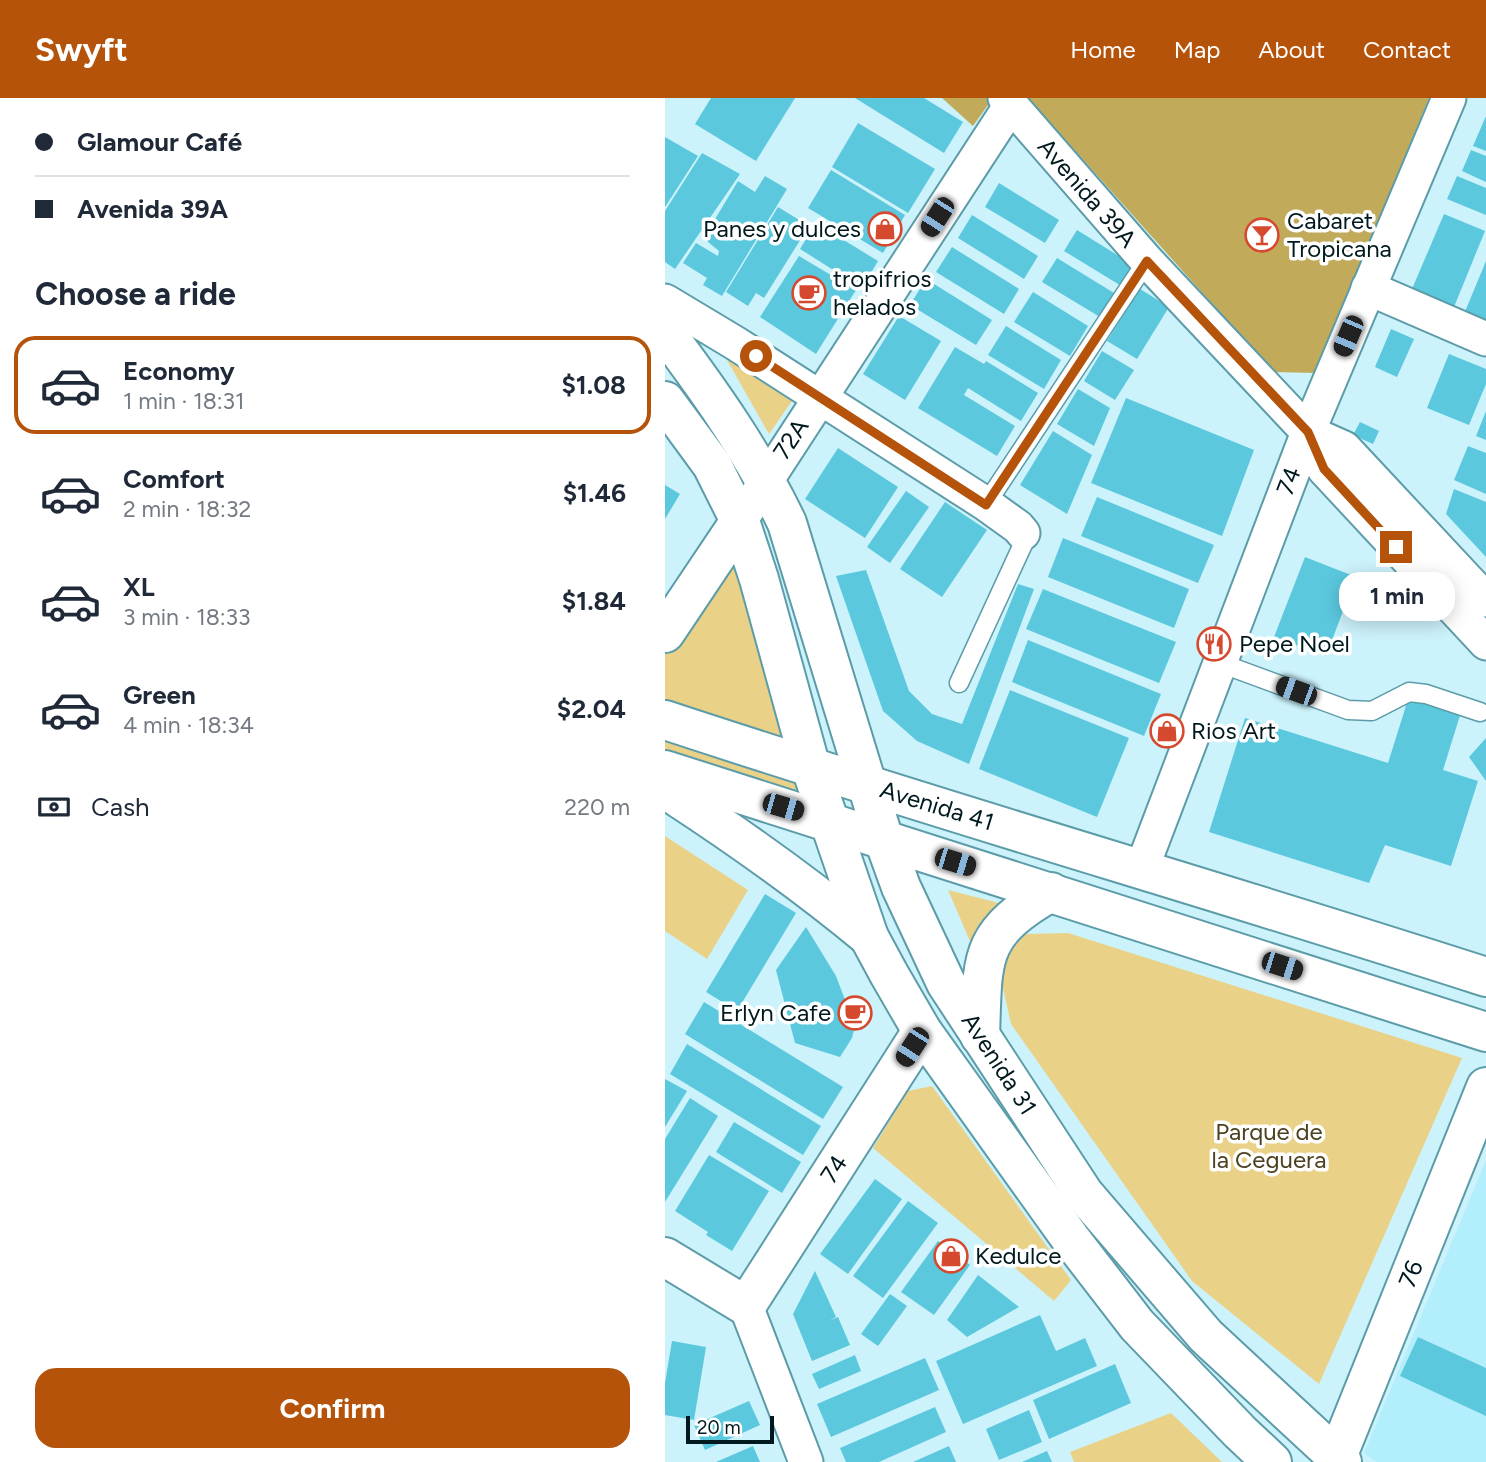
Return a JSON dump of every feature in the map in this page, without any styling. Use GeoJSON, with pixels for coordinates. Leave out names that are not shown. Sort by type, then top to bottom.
{"type":"FeatureCollection","features":[{"type":"Feature","properties":{"kind":"main road","name":"Avenida 41"},"geometry":{"type":"LineString","coordinates":[[665,332],[713,395],[766,479],[787,523],[866,785],[1142,868],[1486,977]]}},
{"type":"Feature","properties":{"kind":"main road"},"geometry":{"type":"LineString","coordinates":[[665,401],[712,465],[740,521],[774,629],[811,768],[828,820]]}},
{"type":"Feature","properties":{"kind":"main road","name":"72A"},"geometry":{"type":"LineString","coordinates":[[665,633],[740,521]]}},
{"type":"Feature","properties":{"kind":"main road"},"geometry":{"type":"LineString","coordinates":[[665,720],[866,785]]}},
{"type":"Feature","properties":{"kind":"main road"},"geometry":{"type":"LineString","coordinates":[[665,770],[828,820]]}},
{"type":"Feature","properties":{"kind":"main road","name":"Avenida 31"},"geometry":{"type":"LineString","coordinates":[[866,785],[884,840],[921,931],[946,983],[1084,1194],[1206,1336],[1338,1460]]}},
{"type":"Feature","properties":{"kind":"main road"},"geometry":{"type":"LineString","coordinates":[[665,789],[763,854],[869,937]]}},
{"type":"Feature","properties":{"kind":"main road","name":"Avenida 41"},"geometry":{"type":"LineString","coordinates":[[828,820],[1486,1032]]}},
{"type":"Feature","properties":{"kind":"main road","name":"Avenida 31"},"geometry":{"type":"LineString","coordinates":[[828,820],[869,937],[922,1031],[1070,1238],[1137,1325],[1272,1462]]}},
{"type":"Feature","properties":{"kind":"main road"},"geometry":{"type":"LineString","coordinates":[[980,1036],[982,967],[994,936],[1022,908],[1051,892]]}},
{"type":"Feature","properties":{"kind":"main road","name":"74"},"geometry":{"type":"LineString","coordinates":[[746,1306],[922,1031]]}},
{"type":"Feature","properties":{"kind":"main road","name":"76"},"geometry":{"type":"LineString","coordinates":[[1338,1460],[1486,1087]]}},
{"type":"Feature","properties":{"kind":"main road"},"geometry":{"type":"LineString","coordinates":[[665,1257],[746,1306]]}},
{"type":"Feature","properties":{"kind":"street","name":"74"},"geometry":{"type":"LineString","coordinates":[[1142,868],[1308,432],[1449,98]]}},
{"type":"Feature","properties":{"kind":"street","name":"Avenida 39A"},"geometry":{"type":"LineString","coordinates":[[1008,102],[1147,261],[1308,432],[1324,469],[1486,643]]}},
{"type":"Feature","properties":{"kind":"street","name":"72A"},"geometry":{"type":"LineString","coordinates":[[740,521],[1008,102]]}},
{"type":"Feature","properties":{"kind":"street"},"geometry":{"type":"LineString","coordinates":[[1368,288],[1486,339]]}},
{"type":"Feature","properties":{"kind":"street"},"geometry":{"type":"LineString","coordinates":[[665,301],[986,505],[1023,533]]}},
{"type":"Feature","properties":{"kind":"street","name":"Avenida 39A"},"geometry":{"type":"LineString","coordinates":[[1308,432],[1344,448],[1486,600]]}},
{"type":"Feature","properties":{"kind":"street"},"geometry":{"type":"LineString","coordinates":[[746,1306],[806,1462]]}},
{"type":"Feature","properties":{"kind":"lane"},"geometry":{"type":"LineString","coordinates":[[986,505],[1147,261]]}},
{"type":"Feature","properties":{"kind":"lane"},"geometry":{"type":"LineString","coordinates":[[959,683],[1024,542],[1023,533]]}},
{"type":"Feature","properties":{"kind":"lane"},"geometry":{"type":"LineString","coordinates":[[1220,663],[1348,710],[1372,711],[1409,692],[1426,694],[1480,712]]}},
{"type":"Feature","properties":{"kind":"shaded area"},"geometry":{"type":"Polygon","coordinates":[[[942,98],[993,98],[973,126],[942,98]]]}},
{"type":"Feature","properties":{"kind":"shaded area","name":"Cabaret Tropicana"},"geometry":{"type":"Polygon","coordinates":[[[1028,98],[1429,98],[1316,373],[1273,372],[1028,98]]]}},
{"type":"Feature","properties":{"kind":"shaded area"},"geometry":{"type":"Polygon","coordinates":[[[1486,1160],[1486,1462],[1376,1462],[1364,1453],[1486,1160]]]}},
{"type":"Feature","properties":{"kind":"green space"},"geometry":{"type":"Polygon","coordinates":[[[727,360],[746,366],[792,401],[769,434],[727,360]]]}},
{"type":"Feature","properties":{"kind":"green space"},"geometry":{"type":"Polygon","coordinates":[[[740,521],[811,768],[665,720],[665,633],[740,521]]]}},
{"type":"Feature","properties":{"kind":"green space"},"geometry":{"type":"Polygon","coordinates":[[[665,740],[696,752],[798,781],[802,793],[665,751],[665,740]]]}},
{"type":"Feature","properties":{"kind":"green space"},"geometry":{"type":"Polygon","coordinates":[[[665,836],[748,890],[707,959],[665,931],[665,836]]]}},
{"type":"Feature","properties":{"kind":"green space"},"geometry":{"type":"Polygon","coordinates":[[[948,890],[999,903],[972,946],[948,890]]]}},
{"type":"Feature","properties":{"kind":"green space","name":"Parque de la Ceguera"},"geometry":{"type":"Polygon","coordinates":[[[1068,933],[1462,1058],[1319,1384],[1192,1281],[1011,1024],[1001,979],[1006,954],[1026,934],[1068,933]]]}},
{"type":"Feature","properties":{"kind":"green space"},"geometry":{"type":"Polygon","coordinates":[[[932,1086],[1071,1280],[1054,1301],[873,1148],[908,1091],[932,1086]]]}},
{"type":"Feature","properties":{"kind":"green space"},"geometry":{"type":"Polygon","coordinates":[[[1171,1413],[1222,1462],[1074,1462],[1070,1452],[1171,1413]]]}},
{"type":"Feature","properties":{"kind":"building"},"geometry":{"type":"Polygon","coordinates":[[[711,98],[795,98],[756,161],[695,124],[711,98]]]}},
{"type":"Feature","properties":{"kind":"building"},"geometry":{"type":"Polygon","coordinates":[[[855,98],[924,98],[963,122],[944,153],[855,98]]]}},
{"type":"Feature","properties":{"kind":"building"},"geometry":{"type":"Polygon","coordinates":[[[1486,116],[1486,151],[1473,146],[1486,116]]]}},
{"type":"Feature","properties":{"kind":"building"},"geometry":{"type":"Polygon","coordinates":[[[858,123],[935,169],[908,213],[832,167],[858,123]]]}},
{"type":"Feature","properties":{"kind":"building"},"geometry":{"type":"Polygon","coordinates":[[[665,137],[698,156],[665,207],[665,137]]]}},
{"type":"Feature","properties":{"kind":"building"},"geometry":{"type":"Polygon","coordinates":[[[1471,150],[1486,156],[1486,182],[1462,171],[1471,150]]]}},
{"type":"Feature","properties":{"kind":"building"},"geometry":{"type":"Polygon","coordinates":[[[702,153],[740,174],[675,269],[665,262],[665,211],[702,153]]]}},
{"type":"Feature","properties":{"kind":"building"},"geometry":{"type":"Polygon","coordinates":[[[831,170],[905,215],[883,253],[808,208],[831,170]]]}},
{"type":"Feature","properties":{"kind":"building"},"geometry":{"type":"Polygon","coordinates":[[[765,176],[787,189],[722,296],[703,285],[707,278],[683,263],[696,243],[718,256],[719,251],[708,242],[706,234],[738,181],[755,192],[765,176]]]}},
{"type":"Feature","properties":{"kind":"building"},"geometry":{"type":"Polygon","coordinates":[[[1457,176],[1486,188],[1486,215],[1447,199],[1457,176]]]}},
{"type":"Feature","properties":{"kind":"building"},"geometry":{"type":"Polygon","coordinates":[[[999,183],[1059,220],[1045,243],[985,207],[999,183]]]}},
{"type":"Feature","properties":{"kind":"building"},"geometry":{"type":"Polygon","coordinates":[[[778,207],[809,226],[764,298],[756,293],[748,306],[726,292],[778,207]]]}},
{"type":"Feature","properties":{"kind":"building"},"geometry":{"type":"Polygon","coordinates":[[[1444,214],[1485,231],[1454,307],[1412,289],[1444,214]]]}},
{"type":"Feature","properties":{"kind":"building"},"geometry":{"type":"Polygon","coordinates":[[[972,215],[1038,256],[1024,279],[958,238],[972,215]]]}},
{"type":"Feature","properties":{"kind":"building"},"geometry":{"type":"Polygon","coordinates":[[[816,223],[878,261],[862,288],[800,249],[816,223]]]}},
{"type":"Feature","properties":{"kind":"building"},"geometry":{"type":"Polygon","coordinates":[[[1077,230],[1135,266],[1123,287],[1064,251],[1077,230]]]}},
{"type":"Feature","properties":{"kind":"building"},"geometry":{"type":"Polygon","coordinates":[[[952,247],[1019,289],[1004,314],[936,272],[952,247]]]}},
{"type":"Feature","properties":{"kind":"building"},"geometry":{"type":"Polygon","coordinates":[[[799,256],[856,290],[816,354],[760,317],[799,256]]]}},
{"type":"Feature","properties":{"kind":"building"},"geometry":{"type":"Polygon","coordinates":[[[1057,258],[1114,293],[1100,317],[1042,282],[1057,258]]]}},
{"type":"Feature","properties":{"kind":"building"},"geometry":{"type":"Polygon","coordinates":[[[1486,261],[1486,324],[1464,314],[1486,261]]]}},
{"type":"Feature","properties":{"kind":"building"},"geometry":{"type":"Polygon","coordinates":[[[926,279],[992,320],[976,345],[910,305],[926,279]]]}},
{"type":"Feature","properties":{"kind":"building"},"geometry":{"type":"Polygon","coordinates":[[[1140,289],[1169,307],[1137,359],[1107,341],[1140,289]]]}},
{"type":"Feature","properties":{"kind":"building"},"geometry":{"type":"Polygon","coordinates":[[[1033,292],[1088,326],[1070,356],[1014,322],[1033,292]]]}},
{"type":"Feature","properties":{"kind":"building"},"geometry":{"type":"Polygon","coordinates":[[[899,316],[941,341],[905,400],[863,374],[899,316]]]}},
{"type":"Feature","properties":{"kind":"building"},"geometry":{"type":"Polygon","coordinates":[[[1006,326],[1061,360],[1044,389],[988,355],[1006,326]]]}},
{"type":"Feature","properties":{"kind":"building"},"geometry":{"type":"Polygon","coordinates":[[[1391,329],[1414,339],[1397,377],[1375,367],[1391,329]]]}},
{"type":"Feature","properties":{"kind":"building"},"geometry":{"type":"Polygon","coordinates":[[[955,347],[984,364],[986,361],[1038,393],[1021,421],[968,388],[964,395],[1015,426],[997,456],[918,408],[955,347]]]}},
{"type":"Feature","properties":{"kind":"building"},"geometry":{"type":"Polygon","coordinates":[[[1102,351],[1134,370],[1115,400],[1084,381],[1102,351]]]}},
{"type":"Feature","properties":{"kind":"building"},"geometry":{"type":"Polygon","coordinates":[[[1449,354],[1486,369],[1486,384],[1469,425],[1427,408],[1449,354]]]}},
{"type":"Feature","properties":{"kind":"building"},"geometry":{"type":"Polygon","coordinates":[[[1078,389],[1110,408],[1094,446],[1057,424],[1078,389]]]}},
{"type":"Feature","properties":{"kind":"building"},"geometry":{"type":"Polygon","coordinates":[[[1126,398],[1254,450],[1222,536],[1091,483],[1126,398]]]}},
{"type":"Feature","properties":{"kind":"building"},"geometry":{"type":"Polygon","coordinates":[[[1486,411],[1486,440],[1476,436],[1486,411]]]}},
{"type":"Feature","properties":{"kind":"building"},"geometry":{"type":"Polygon","coordinates":[[[1360,422],[1379,431],[1373,444],[1353,435],[1360,422]]]}},
{"type":"Feature","properties":{"kind":"building"},"geometry":{"type":"Polygon","coordinates":[[[1053,431],[1092,455],[1067,514],[1020,485],[1053,431]]]}},
{"type":"Feature","properties":{"kind":"building"},"geometry":{"type":"Polygon","coordinates":[[[1468,446],[1486,453],[1486,494],[1454,480],[1468,446]]]}},
{"type":"Feature","properties":{"kind":"building"},"geometry":{"type":"Polygon","coordinates":[[[838,448],[898,487],[865,538],[805,499],[838,448]]]}},
{"type":"Feature","properties":{"kind":"building"},"geometry":{"type":"Polygon","coordinates":[[[665,485],[680,494],[665,519],[665,485]]]}},
{"type":"Feature","properties":{"kind":"building"},"geometry":{"type":"Polygon","coordinates":[[[1454,489],[1486,502],[1486,557],[1446,514],[1454,489]]]}},
{"type":"Feature","properties":{"kind":"building"},"geometry":{"type":"Polygon","coordinates":[[[906,491],[929,507],[890,563],[867,547],[906,491]]]}},
{"type":"Feature","properties":{"kind":"building"},"geometry":{"type":"Polygon","coordinates":[[[1097,497],[1214,545],[1198,583],[1081,536],[1097,497]]]}},
{"type":"Feature","properties":{"kind":"building"},"geometry":{"type":"Polygon","coordinates":[[[945,502],[987,530],[942,597],[900,569],[945,502]]]}},
{"type":"Feature","properties":{"kind":"building"},"geometry":{"type":"Polygon","coordinates":[[[1063,538],[1189,589],[1174,628],[1048,577],[1063,538]]]}},
{"type":"Feature","properties":{"kind":"building"},"geometry":{"type":"Polygon","coordinates":[[[1305,557],[1356,577],[1326,656],[1274,637],[1305,557]]]}},
{"type":"Feature","properties":{"kind":"building"},"geometry":{"type":"Polygon","coordinates":[[[866,570],[909,691],[932,714],[962,724],[1018,584],[1034,589],[969,764],[917,741],[883,711],[836,576],[866,570]]]}},
{"type":"Feature","properties":{"kind":"building"},"geometry":{"type":"Polygon","coordinates":[[[1043,589],[1176,642],[1159,683],[1026,629],[1043,589]]]}},
{"type":"Feature","properties":{"kind":"building"},"geometry":{"type":"Polygon","coordinates":[[[1028,640],[1161,694],[1144,736],[1012,682],[1028,640]]]}},
{"type":"Feature","properties":{"kind":"building"},"geometry":{"type":"Polygon","coordinates":[[[1010,690],[1129,738],[1097,817],[979,769],[1010,690]]]}},
{"type":"Feature","properties":{"kind":"building"},"geometry":{"type":"Polygon","coordinates":[[[1410,693],[1462,709],[1443,770],[1478,781],[1451,866],[1385,845],[1369,883],[1209,832],[1245,718],[1388,763],[1410,693]]]}},
{"type":"Feature","properties":{"kind":"building"},"geometry":{"type":"Polygon","coordinates":[[[1486,738],[1486,781],[1469,757],[1486,738]]]}},
{"type":"Feature","properties":{"kind":"building"},"geometry":{"type":"Polygon","coordinates":[[[765,894],[796,913],[737,1011],[706,992],[765,894]]]}},
{"type":"Feature","properties":{"kind":"building"},"geometry":{"type":"Polygon","coordinates":[[[806,927],[836,976],[855,1026],[852,1038],[840,1057],[795,1043],[776,970],[806,927]]]}},
{"type":"Feature","properties":{"kind":"building"},"geometry":{"type":"Polygon","coordinates":[[[704,1002],[843,1087],[823,1119],[685,1034],[704,1002]]]}},
{"type":"Feature","properties":{"kind":"building"},"geometry":{"type":"Polygon","coordinates":[[[687,1044],[821,1126],[803,1155],[670,1074],[687,1044]]]}},
{"type":"Feature","properties":{"kind":"building"},"geometry":{"type":"Polygon","coordinates":[[[665,1079],[687,1091],[665,1127],[665,1079]]]}},
{"type":"Feature","properties":{"kind":"building"},"geometry":{"type":"Polygon","coordinates":[[[690,1098],[718,1116],[665,1202],[665,1139],[690,1098]]]}},
{"type":"Feature","properties":{"kind":"building"},"geometry":{"type":"Polygon","coordinates":[[[734,1122],[801,1162],[782,1193],[716,1152],[734,1122]]]}},
{"type":"Feature","properties":{"kind":"building"},"geometry":{"type":"Polygon","coordinates":[[[709,1155],[769,1191],[732,1251],[675,1211],[709,1155]]]}},
{"type":"Feature","properties":{"kind":"building"},"geometry":{"type":"Polygon","coordinates":[[[875,1179],[902,1199],[848,1274],[820,1254],[875,1179]]]}},
{"type":"Feature","properties":{"kind":"building"},"geometry":{"type":"Polygon","coordinates":[[[908,1201],[938,1223],[883,1298],[853,1276],[908,1201]]]}},
{"type":"Feature","properties":{"kind":"building"},"geometry":{"type":"Polygon","coordinates":[[[938,1241],[970,1265],[934,1315],[901,1292],[938,1241]]]}},
{"type":"Feature","properties":{"kind":"building"},"geometry":{"type":"Polygon","coordinates":[[[815,1271],[836,1317],[829,1321],[838,1317],[850,1345],[812,1361],[793,1314],[815,1271]]]}},
{"type":"Feature","properties":{"kind":"building"},"geometry":{"type":"Polygon","coordinates":[[[978,1275],[1019,1307],[967,1337],[947,1320],[978,1275]]]}},
{"type":"Feature","properties":{"kind":"building"},"geometry":{"type":"Polygon","coordinates":[[[890,1294],[907,1306],[878,1346],[861,1334],[890,1294]]]}},
{"type":"Feature","properties":{"kind":"building"},"geometry":{"type":"Polygon","coordinates":[[[1040,1315],[1056,1351],[1085,1338],[1097,1366],[963,1424],[936,1361],[1040,1315]]]}},
{"type":"Feature","properties":{"kind":"building"},"geometry":{"type":"Polygon","coordinates":[[[1418,1337],[1486,1368],[1486,1416],[1400,1376],[1418,1337]]]}},
{"type":"Feature","properties":{"kind":"building"},"geometry":{"type":"Polygon","coordinates":[[[672,1341],[706,1347],[694,1420],[665,1415],[665,1383],[672,1341]]]}},
{"type":"Feature","properties":{"kind":"building"},"geometry":{"type":"Polygon","coordinates":[[[855,1355],[861,1371],[819,1389],[812,1374],[855,1355]]]}},
{"type":"Feature","properties":{"kind":"building"},"geometry":{"type":"Polygon","coordinates":[[[925,1358],[939,1390],[831,1437],[817,1404],[925,1358]]]}},
{"type":"Feature","properties":{"kind":"building"},"geometry":{"type":"Polygon","coordinates":[[[1115,1364],[1131,1403],[1049,1439],[1033,1400],[1115,1364]]]}},
{"type":"Feature","properties":{"kind":"building"},"geometry":{"type":"Polygon","coordinates":[[[749,1401],[760,1425],[705,1450],[694,1425],[749,1401]]]}},
{"type":"Feature","properties":{"kind":"building"},"geometry":{"type":"Polygon","coordinates":[[[935,1407],[946,1432],[879,1462],[846,1462],[840,1448],[935,1407]]]}},
{"type":"Feature","properties":{"kind":"building"},"geometry":{"type":"Polygon","coordinates":[[[1029,1410],[1042,1442],[999,1460],[986,1429],[1029,1410]]]}},
{"type":"Feature","properties":{"kind":"building"},"geometry":{"type":"Polygon","coordinates":[[[753,1446],[760,1462],[716,1462],[753,1446]]]}},
{"type":"Feature","properties":{"kind":"building"},"geometry":{"type":"Polygon","coordinates":[[[949,1446],[956,1462],[913,1462],[949,1446]]]}},
{"type":"Feature","properties":{"kind":"building"},"geometry":{"type":"Polygon","coordinates":[[[1047,1451],[1052,1462],[1022,1462],[1047,1451]]]}},
{"type":"Feature","properties":{"kind":"place","name":"Panes y dulces"},"geometry":{"type":"Point","coordinates":[885,229]}},
{"type":"Feature","properties":{"kind":"place","name":"Cabaret Tropicana"},"geometry":{"type":"Point","coordinates":[1262,235]}},
{"type":"Feature","properties":{"kind":"place","name":"tropifrios helados"},"geometry":{"type":"Point","coordinates":[809,293]}},
{"type":"Feature","properties":{"kind":"place","name":"Pepe Noel"},"geometry":{"type":"Point","coordinates":[1214,644]}},
{"type":"Feature","properties":{"kind":"place","name":"Rios Art"},"geometry":{"type":"Point","coordinates":[1167,731]}},
{"type":"Feature","properties":{"kind":"place","name":"Erlyn Cafe"},"geometry":{"type":"Point","coordinates":[855,1013]}},
{"type":"Feature","properties":{"kind":"place","name":"Kedulce"},"geometry":{"type":"Point","coordinates":[951,1256]}},
{"type":"Feature","properties":{"kind":"route"},"geometry":{"type":"LineString","coordinates":[[756,356],[986,505],[1147,261],[1308,432],[1324,469],[1396,547]]}}]}
